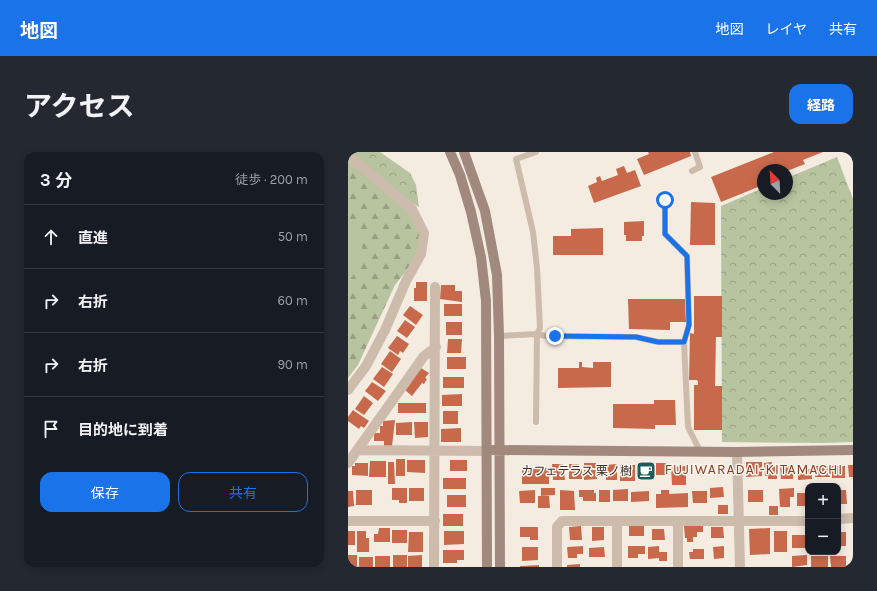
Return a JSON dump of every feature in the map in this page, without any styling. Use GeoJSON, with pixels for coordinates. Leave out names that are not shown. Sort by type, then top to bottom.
{"type":"FeatureCollection","features":[{"type":"Feature","properties":{"kind":"street"},"geometry":{"type":"LineString","coordinates":[[450,152],[460,175],[471,212],[480,257],[486,301],[488,451],[487,567]]}},
{"type":"Feature","properties":{"kind":"street"},"geometry":{"type":"LineString","coordinates":[[464,152],[485,211],[497,275],[499,336],[500,567]]}},
{"type":"Feature","properties":{"kind":"street"},"geometry":{"type":"LineString","coordinates":[[348,155],[412,209],[424,233],[421,254],[406,281],[366,366],[348,390]]}},
{"type":"Feature","properties":{"kind":"street"},"geometry":{"type":"LineString","coordinates":[[434,567],[436,347],[435,287]]}},
{"type":"Feature","properties":{"kind":"street"},"geometry":{"type":"LineString","coordinates":[[348,463],[424,356],[436,347]]}},
{"type":"Feature","properties":{"kind":"street"},"geometry":{"type":"LineString","coordinates":[[357,450],[737,452],[853,450]]}},
{"type":"Feature","properties":{"kind":"street"},"geometry":{"type":"LineString","coordinates":[[737,452],[740,567]]}},
{"type":"Feature","properties":{"kind":"street"},"geometry":{"type":"LineString","coordinates":[[841,519],[853,518]]}},
{"type":"Feature","properties":{"kind":"street"},"geometry":{"type":"LineString","coordinates":[[348,521],[435,521]]}},
{"type":"Feature","properties":{"kind":"street"},"geometry":{"type":"LineString","coordinates":[[557,567],[557,526],[562,521],[805,521]]}},
{"type":"Feature","properties":{"kind":"street"},"geometry":{"type":"LineString","coordinates":[[617,521],[617,567]]}},
{"type":"Feature","properties":{"kind":"street"},"geometry":{"type":"LineString","coordinates":[[678,521],[678,567]]}},
{"type":"Feature","properties":{"kind":"lane"},"geometry":{"type":"LineString","coordinates":[[536,152],[516,159],[529,210],[534,239],[540,328],[537,334],[536,422]]}},
{"type":"Feature","properties":{"kind":"lane"},"geometry":{"type":"LineString","coordinates":[[692,170],[700,167],[695,152]]}},
{"type":"Feature","properties":{"kind":"lane"},"geometry":{"type":"LineString","coordinates":[[665,200],[665,234],[687,256],[689,325],[684,342],[688,427],[700,451]]}},
{"type":"Feature","properties":{"kind":"lane"},"geometry":{"type":"LineString","coordinates":[[499,336],[537,334],[546,336],[636,337],[658,342],[684,342]]}},
{"type":"Feature","properties":{"kind":"green space"},"geometry":{"type":"Polygon","coordinates":[[[348,152],[380,152],[410,173],[416,185],[419,207],[408,201],[348,152]]]}},
{"type":"Feature","properties":{"kind":"green space"},"geometry":{"type":"Polygon","coordinates":[[[837,157],[853,199],[853,442],[722,442],[721,206],[757,191],[757,200],[793,200],[793,175],[837,157]]]}},
{"type":"Feature","properties":{"kind":"green space"},"geometry":{"type":"Polygon","coordinates":[[[348,161],[409,212],[420,234],[418,256],[395,285],[358,365],[348,378],[348,282],[364,260],[360,234],[348,219],[348,161]]]}},
{"type":"Feature","properties":{"kind":"green space"},"geometry":{"type":"Polygon","coordinates":[[[348,190],[397,229],[348,291],[348,190]]]}},
{"type":"Feature","properties":{"kind":"building"},"geometry":{"type":"Polygon","coordinates":[[[648,152],[690,152],[691,156],[644,175],[637,159],[649,154],[648,152]]]}},
{"type":"Feature","properties":{"kind":"building"},"geometry":{"type":"Polygon","coordinates":[[[774,152],[823,152],[803,160],[805,164],[793,169],[793,164],[757,164],[757,187],[721,202],[711,177],[774,152]]]}},
{"type":"Feature","properties":{"kind":"building"},"geometry":{"type":"Polygon","coordinates":[[[624,166],[627,173],[635,170],[641,186],[594,203],[588,186],[597,182],[596,178],[600,176],[602,181],[618,175],[616,169],[624,166]]]}},
{"type":"Feature","properties":{"kind":"building"},"geometry":{"type":"Polygon","coordinates":[[[691,202],[715,203],[715,245],[690,245],[691,202]]]}},
{"type":"Feature","properties":{"kind":"building"},"geometry":{"type":"Polygon","coordinates":[[[644,221],[644,236],[642,236],[642,241],[626,241],[626,235],[624,235],[624,222],[644,221]]]}},
{"type":"Feature","properties":{"kind":"building"},"geometry":{"type":"Polygon","coordinates":[[[603,228],[603,255],[553,255],[553,236],[571,236],[571,229],[603,228]]]}},
{"type":"Feature","properties":{"kind":"building"},"geometry":{"type":"Polygon","coordinates":[[[416,282],[427,282],[427,301],[414,301],[414,288],[416,288],[416,282]]]}},
{"type":"Feature","properties":{"kind":"building"},"geometry":{"type":"Polygon","coordinates":[[[441,285],[455,285],[455,291],[462,291],[462,302],[440,299],[441,285]]]}},
{"type":"Feature","properties":{"kind":"building"},"geometry":{"type":"Polygon","coordinates":[[[694,296],[722,296],[722,337],[716,337],[715,386],[722,386],[722,430],[694,430],[694,385],[698,385],[698,382],[697,380],[689,380],[690,333],[694,334],[694,296]]]}},
{"type":"Feature","properties":{"kind":"building"},"geometry":{"type":"Polygon","coordinates":[[[628,299],[685,299],[686,322],[670,322],[670,330],[629,329],[628,299]]]}},
{"type":"Feature","properties":{"kind":"building"},"geometry":{"type":"Polygon","coordinates":[[[444,304],[462,304],[462,316],[444,316],[444,304]]]}},
{"type":"Feature","properties":{"kind":"building"},"geometry":{"type":"Polygon","coordinates":[[[410,306],[423,315],[416,325],[403,315],[410,306]]]}},
{"type":"Feature","properties":{"kind":"building"},"geometry":{"type":"Polygon","coordinates":[[[405,320],[415,327],[407,338],[397,331],[405,320]]]}},
{"type":"Feature","properties":{"kind":"building"},"geometry":{"type":"Polygon","coordinates":[[[446,322],[462,322],[462,335],[446,335],[446,322]]]}},
{"type":"Feature","properties":{"kind":"building"},"geometry":{"type":"Polygon","coordinates":[[[397,336],[409,344],[403,353],[400,351],[398,355],[388,348],[397,336]]]}},
{"type":"Feature","properties":{"kind":"building"},"geometry":{"type":"Polygon","coordinates":[[[448,339],[462,339],[461,353],[447,353],[448,339]]]}},
{"type":"Feature","properties":{"kind":"building"},"geometry":{"type":"Polygon","coordinates":[[[390,351],[401,359],[392,372],[381,364],[390,351]]]}},
{"type":"Feature","properties":{"kind":"building"},"geometry":{"type":"Polygon","coordinates":[[[447,357],[466,357],[466,369],[447,369],[447,357]]]}},
{"type":"Feature","properties":{"kind":"building"},"geometry":{"type":"Polygon","coordinates":[[[579,362],[582,362],[582,367],[593,368],[593,362],[611,362],[611,387],[558,388],[558,368],[579,368],[579,362]]]}},
{"type":"Feature","properties":{"kind":"building"},"geometry":{"type":"Polygon","coordinates":[[[382,367],[393,374],[384,387],[373,379],[382,367]]]}},
{"type":"Feature","properties":{"kind":"building"},"geometry":{"type":"Polygon","coordinates":[[[421,368],[429,373],[425,378],[427,379],[424,384],[422,383],[412,396],[405,390],[421,368]]]}},
{"type":"Feature","properties":{"kind":"building"},"geometry":{"type":"Polygon","coordinates":[[[443,377],[464,377],[464,388],[443,388],[443,377]]]}},
{"type":"Feature","properties":{"kind":"building"},"geometry":{"type":"Polygon","coordinates":[[[372,382],[386,391],[378,401],[365,391],[372,382]]]}},
{"type":"Feature","properties":{"kind":"building"},"geometry":{"type":"Polygon","coordinates":[[[462,394],[462,406],[442,406],[442,395],[462,394]]]}},
{"type":"Feature","properties":{"kind":"building"},"geometry":{"type":"Polygon","coordinates":[[[364,396],[373,403],[364,415],[355,409],[364,396]]]}},
{"type":"Feature","properties":{"kind":"building"},"geometry":{"type":"Polygon","coordinates":[[[654,400],[675,400],[676,425],[655,425],[655,429],[613,428],[613,404],[654,404],[654,400]]]}},
{"type":"Feature","properties":{"kind":"building"},"geometry":{"type":"Polygon","coordinates":[[[398,403],[426,403],[426,413],[398,413],[398,403]]]}},
{"type":"Feature","properties":{"kind":"building"},"geometry":{"type":"Polygon","coordinates":[[[353,410],[369,421],[364,428],[361,426],[359,429],[348,421],[348,417],[353,410]]]}},
{"type":"Feature","properties":{"kind":"building"},"geometry":{"type":"Polygon","coordinates":[[[443,411],[458,411],[458,424],[443,424],[443,411]]]}},
{"type":"Feature","properties":{"kind":"building"},"geometry":{"type":"Polygon","coordinates":[[[395,420],[392,446],[384,446],[384,441],[374,441],[374,433],[380,433],[380,426],[383,426],[383,421],[395,420]]]}},
{"type":"Feature","properties":{"kind":"building"},"geometry":{"type":"Polygon","coordinates":[[[412,422],[412,435],[396,435],[396,423],[412,422]]]}},
{"type":"Feature","properties":{"kind":"building"},"geometry":{"type":"Polygon","coordinates":[[[414,422],[428,422],[428,437],[415,438],[414,422]]]}},
{"type":"Feature","properties":{"kind":"building"},"geometry":{"type":"Polygon","coordinates":[[[461,428],[461,442],[441,442],[441,429],[461,428]]]}},
{"type":"Feature","properties":{"kind":"building"},"geometry":{"type":"Polygon","coordinates":[[[396,459],[405,459],[405,476],[396,476],[396,459]]]}},
{"type":"Feature","properties":{"kind":"building"},"geometry":{"type":"Polygon","coordinates":[[[407,460],[425,460],[425,473],[407,472],[407,460]]]}},
{"type":"Feature","properties":{"kind":"building"},"geometry":{"type":"Polygon","coordinates":[[[450,460],[467,460],[467,471],[450,471],[450,460]]]}},
{"type":"Feature","properties":{"kind":"building"},"geometry":{"type":"Polygon","coordinates":[[[370,461],[386,461],[386,477],[369,477],[370,461]]]}},
{"type":"Feature","properties":{"kind":"building"},"geometry":{"type":"Polygon","coordinates":[[[388,462],[394,462],[395,484],[388,484],[388,462]]]}},
{"type":"Feature","properties":{"kind":"building"},"geometry":{"type":"Polygon","coordinates":[[[746,462],[762,462],[762,476],[746,477],[746,462]]]}},
{"type":"Feature","properties":{"kind":"building"},"geometry":{"type":"Polygon","coordinates":[[[772,462],[772,466],[777,466],[777,479],[768,479],[768,476],[765,476],[764,463],[772,462]]]}},
{"type":"Feature","properties":{"kind":"building"},"geometry":{"type":"Polygon","coordinates":[[[355,463],[368,463],[368,476],[352,475],[352,466],[355,466],[355,463]]]}},
{"type":"Feature","properties":{"kind":"building"},"geometry":{"type":"Polygon","coordinates":[[[584,463],[596,463],[596,468],[584,468],[584,463]]]}},
{"type":"Feature","properties":{"kind":"building"},"geometry":{"type":"Polygon","coordinates":[[[656,463],[666,463],[666,475],[656,475],[656,463]]]}},
{"type":"Feature","properties":{"kind":"building"},"geometry":{"type":"Polygon","coordinates":[[[552,464],[563,464],[565,480],[553,480],[552,464]]]}},
{"type":"Feature","properties":{"kind":"building"},"geometry":{"type":"Polygon","coordinates":[[[569,464],[579,464],[579,469],[582,469],[582,479],[569,479],[569,464]]]}},
{"type":"Feature","properties":{"kind":"building"},"geometry":{"type":"Polygon","coordinates":[[[617,464],[617,480],[606,480],[605,465],[617,464]]]}},
{"type":"Feature","properties":{"kind":"building"},"geometry":{"type":"Polygon","coordinates":[[[620,465],[635,465],[635,481],[620,481],[620,465]]]}},
{"type":"Feature","properties":{"kind":"building"},"geometry":{"type":"Polygon","coordinates":[[[639,465],[652,465],[652,476],[639,476],[639,465]]]}},
{"type":"Feature","properties":{"kind":"building"},"geometry":{"type":"Polygon","coordinates":[[[848,465],[853,465],[853,477],[849,477],[848,465]]]}},
{"type":"Feature","properties":{"kind":"building"},"geometry":{"type":"Polygon","coordinates":[[[686,466],[686,485],[672,485],[671,467],[686,466]]]}},
{"type":"Feature","properties":{"kind":"building"},"geometry":{"type":"Polygon","coordinates":[[[793,466],[793,479],[781,479],[780,467],[793,466]]]}},
{"type":"Feature","properties":{"kind":"building"},"geometry":{"type":"Polygon","coordinates":[[[815,466],[830,466],[830,477],[815,477],[815,466]]]}},
{"type":"Feature","properties":{"kind":"building"},"geometry":{"type":"Polygon","coordinates":[[[832,466],[845,466],[845,478],[832,478],[832,466]]]}},
{"type":"Feature","properties":{"kind":"building"},"geometry":{"type":"Polygon","coordinates":[[[549,468],[549,484],[522,484],[522,469],[549,468]]]}},
{"type":"Feature","properties":{"kind":"building"},"geometry":{"type":"Polygon","coordinates":[[[798,469],[812,469],[812,479],[798,480],[798,469]]]}},
{"type":"Feature","properties":{"kind":"building"},"geometry":{"type":"Polygon","coordinates":[[[584,470],[597,470],[597,479],[584,480],[584,470]]]}},
{"type":"Feature","properties":{"kind":"building"},"geometry":{"type":"Polygon","coordinates":[[[443,478],[466,478],[466,489],[443,489],[443,478]]]}},
{"type":"Feature","properties":{"kind":"building"},"geometry":{"type":"Polygon","coordinates":[[[723,487],[724,497],[710,498],[710,488],[723,487]]]}},
{"type":"Feature","properties":{"kind":"building"},"geometry":{"type":"Polygon","coordinates":[[[392,488],[407,488],[407,503],[399,503],[399,500],[392,500],[392,488]]]}},
{"type":"Feature","properties":{"kind":"building"},"geometry":{"type":"Polygon","coordinates":[[[409,488],[424,488],[424,501],[409,501],[409,488]]]}},
{"type":"Feature","properties":{"kind":"building"},"geometry":{"type":"Polygon","coordinates":[[[541,488],[555,488],[555,495],[541,496],[541,488]]]}},
{"type":"Feature","properties":{"kind":"building"},"geometry":{"type":"Polygon","coordinates":[[[794,488],[794,497],[790,497],[790,507],[780,507],[779,489],[794,488]]]}},
{"type":"Feature","properties":{"kind":"building"},"geometry":{"type":"Polygon","coordinates":[[[628,489],[628,501],[613,501],[613,490],[628,489]]]}},
{"type":"Feature","properties":{"kind":"building"},"geometry":{"type":"Polygon","coordinates":[[[356,490],[372,490],[372,505],[356,505],[356,490]]]}},
{"type":"Feature","properties":{"kind":"building"},"geometry":{"type":"Polygon","coordinates":[[[535,490],[535,503],[520,503],[519,491],[535,490]]]}},
{"type":"Feature","properties":{"kind":"building"},"geometry":{"type":"Polygon","coordinates":[[[560,490],[574,491],[575,510],[560,510],[560,490]]]}},
{"type":"Feature","properties":{"kind":"building"},"geometry":{"type":"Polygon","coordinates":[[[579,490],[594,490],[594,493],[596,493],[596,501],[583,501],[583,497],[579,497],[579,490]]]}},
{"type":"Feature","properties":{"kind":"building"},"geometry":{"type":"Polygon","coordinates":[[[599,490],[610,490],[610,502],[599,502],[599,490]]]}},
{"type":"Feature","properties":{"kind":"building"},"geometry":{"type":"Polygon","coordinates":[[[661,490],[669,490],[669,494],[688,493],[688,507],[656,508],[656,494],[661,494],[661,490]]]}},
{"type":"Feature","properties":{"kind":"building"},"geometry":{"type":"Polygon","coordinates":[[[748,490],[763,490],[763,502],[748,502],[748,490]]]}},
{"type":"Feature","properties":{"kind":"building"},"geometry":{"type":"Polygon","coordinates":[[[841,490],[846,490],[847,504],[841,504],[841,490]]]}},
{"type":"Feature","properties":{"kind":"building"},"geometry":{"type":"Polygon","coordinates":[[[348,491],[353,491],[354,506],[348,507],[348,491]]]}},
{"type":"Feature","properties":{"kind":"building"},"geometry":{"type":"Polygon","coordinates":[[[649,491],[649,501],[631,502],[631,492],[649,491]]]}},
{"type":"Feature","properties":{"kind":"building"},"geometry":{"type":"Polygon","coordinates":[[[692,491],[707,491],[707,503],[693,503],[692,491]]]}},
{"type":"Feature","properties":{"kind":"building"},"geometry":{"type":"Polygon","coordinates":[[[797,493],[805,493],[805,506],[797,506],[797,493]]]}},
{"type":"Feature","properties":{"kind":"building"},"geometry":{"type":"Polygon","coordinates":[[[447,495],[466,495],[466,507],[447,507],[447,495]]]}},
{"type":"Feature","properties":{"kind":"building"},"geometry":{"type":"Polygon","coordinates":[[[538,496],[549,496],[550,508],[538,508],[538,496]]]}},
{"type":"Feature","properties":{"kind":"building"},"geometry":{"type":"Polygon","coordinates":[[[718,505],[728,505],[728,514],[718,514],[718,505]]]}},
{"type":"Feature","properties":{"kind":"building"},"geometry":{"type":"Polygon","coordinates":[[[769,506],[778,506],[778,515],[769,515],[769,506]]]}},
{"type":"Feature","properties":{"kind":"building"},"geometry":{"type":"Polygon","coordinates":[[[443,514],[463,514],[463,526],[443,526],[443,514]]]}},
{"type":"Feature","properties":{"kind":"building"},"geometry":{"type":"Polygon","coordinates":[[[581,526],[582,540],[570,540],[569,527],[581,526]]]}},
{"type":"Feature","properties":{"kind":"building"},"geometry":{"type":"Polygon","coordinates":[[[629,526],[644,526],[644,536],[629,536],[629,526]]]}},
{"type":"Feature","properties":{"kind":"building"},"geometry":{"type":"Polygon","coordinates":[[[684,526],[703,526],[703,532],[697,532],[697,537],[693,537],[693,542],[687,542],[687,538],[685,538],[684,526]]]}},
{"type":"Feature","properties":{"kind":"building"},"geometry":{"type":"Polygon","coordinates":[[[520,527],[538,527],[538,540],[530,540],[530,537],[520,537],[520,527]]]}},
{"type":"Feature","properties":{"kind":"building"},"geometry":{"type":"Polygon","coordinates":[[[592,527],[604,527],[604,540],[592,541],[592,527]]]}},
{"type":"Feature","properties":{"kind":"building"},"geometry":{"type":"Polygon","coordinates":[[[711,527],[723,527],[724,538],[711,538],[711,527]]]}},
{"type":"Feature","properties":{"kind":"building"},"geometry":{"type":"Polygon","coordinates":[[[379,528],[390,528],[390,542],[374,542],[374,534],[378,534],[379,528]]]}},
{"type":"Feature","properties":{"kind":"building"},"geometry":{"type":"Polygon","coordinates":[[[770,528],[770,554],[750,555],[749,529],[770,528]]]}},
{"type":"Feature","properties":{"kind":"building"},"geometry":{"type":"Polygon","coordinates":[[[652,529],[664,529],[665,540],[652,540],[652,529]]]}},
{"type":"Feature","properties":{"kind":"building"},"geometry":{"type":"Polygon","coordinates":[[[392,530],[407,530],[407,543],[392,543],[392,530]]]}},
{"type":"Feature","properties":{"kind":"building"},"geometry":{"type":"Polygon","coordinates":[[[348,531],[355,531],[355,545],[348,545],[348,531]]]}},
{"type":"Feature","properties":{"kind":"building"},"geometry":{"type":"Polygon","coordinates":[[[357,531],[366,531],[366,538],[369,538],[369,552],[357,552],[357,531]]]}},
{"type":"Feature","properties":{"kind":"building"},"geometry":{"type":"Polygon","coordinates":[[[444,531],[464,531],[464,544],[444,545],[444,531]]]}},
{"type":"Feature","properties":{"kind":"building"},"geometry":{"type":"Polygon","coordinates":[[[774,531],[787,531],[787,552],[774,552],[774,531]]]}},
{"type":"Feature","properties":{"kind":"building"},"geometry":{"type":"Polygon","coordinates":[[[409,532],[423,532],[423,552],[408,552],[409,532]]]}},
{"type":"Feature","properties":{"kind":"building"},"geometry":{"type":"Polygon","coordinates":[[[841,532],[846,532],[846,546],[841,546],[841,532]]]}},
{"type":"Feature","properties":{"kind":"building"},"geometry":{"type":"Polygon","coordinates":[[[792,535],[805,535],[805,548],[792,548],[792,535]]]}},
{"type":"Feature","properties":{"kind":"building"},"geometry":{"type":"Polygon","coordinates":[[[583,546],[583,554],[577,554],[577,558],[568,558],[567,547],[583,546]]]}},
{"type":"Feature","properties":{"kind":"building"},"geometry":{"type":"Polygon","coordinates":[[[628,546],[645,546],[645,554],[638,554],[638,558],[628,558],[628,546]]]}},
{"type":"Feature","properties":{"kind":"building"},"geometry":{"type":"Polygon","coordinates":[[[659,546],[659,552],[667,552],[667,561],[659,561],[659,558],[648,559],[648,547],[659,546]]]}},
{"type":"Feature","properties":{"kind":"building"},"geometry":{"type":"Polygon","coordinates":[[[724,546],[724,558],[714,559],[713,547],[724,546]]]}},
{"type":"Feature","properties":{"kind":"building"},"geometry":{"type":"Polygon","coordinates":[[[522,547],[538,547],[538,560],[522,561],[522,547]]]}},
{"type":"Feature","properties":{"kind":"building"},"geometry":{"type":"Polygon","coordinates":[[[604,547],[605,557],[589,557],[589,548],[604,547]]]}},
{"type":"Feature","properties":{"kind":"building"},"geometry":{"type":"Polygon","coordinates":[[[693,549],[704,549],[704,559],[690,559],[689,552],[693,552],[693,549]]]}},
{"type":"Feature","properties":{"kind":"building"},"geometry":{"type":"Polygon","coordinates":[[[443,550],[464,550],[464,560],[457,560],[457,563],[443,563],[443,550]]]}},
{"type":"Feature","properties":{"kind":"building"},"geometry":{"type":"Polygon","coordinates":[[[348,555],[357,555],[357,567],[348,567],[348,555]]]}},
{"type":"Feature","properties":{"kind":"building"},"geometry":{"type":"Polygon","coordinates":[[[393,555],[407,555],[407,567],[393,567],[393,555]]]}},
{"type":"Feature","properties":{"kind":"building"},"geometry":{"type":"Polygon","coordinates":[[[422,555],[422,567],[408,567],[408,556],[422,555]]]}},
{"type":"Feature","properties":{"kind":"building"},"geometry":{"type":"Polygon","coordinates":[[[807,555],[807,565],[792,567],[792,556],[807,555]]]}},
{"type":"Feature","properties":{"kind":"building"},"geometry":{"type":"Polygon","coordinates":[[[375,556],[390,556],[390,567],[375,567],[375,556]]]}},
{"type":"Feature","properties":{"kind":"building"},"geometry":{"type":"Polygon","coordinates":[[[811,556],[828,556],[828,567],[811,567],[811,556]]]}},
{"type":"Feature","properties":{"kind":"building"},"geometry":{"type":"Polygon","coordinates":[[[830,556],[846,556],[846,567],[831,567],[830,556]]]}},
{"type":"Feature","properties":{"kind":"building"},"geometry":{"type":"Polygon","coordinates":[[[359,557],[373,557],[373,567],[359,567],[359,557]]]}},
{"type":"Feature","properties":{"kind":"building"},"geometry":{"type":"Polygon","coordinates":[[[580,564],[580,567],[567,567],[567,565],[580,564]]]}},
{"type":"Feature","properties":{"kind":"building"},"geometry":{"type":"Polygon","coordinates":[[[539,565],[539,567],[520,567],[520,566],[539,565]]]}},
{"type":"Feature","properties":{"kind":"place","name":"カフェテラス 栗ノ樹"},"geometry":{"type":"Point","coordinates":[646,471]}},
{"type":"Feature","properties":{"kind":"district","name":"FUJIWARADAI-KITAMACHI"},"geometry":{"type":"Point","coordinates":[754,469]}},
{"type":"Feature","properties":{"kind":"route"},"geometry":{"type":"LineString","coordinates":[[555,336],[636,337],[658,342],[684,342],[689,325],[687,256],[665,234],[665,200]]}}]}
